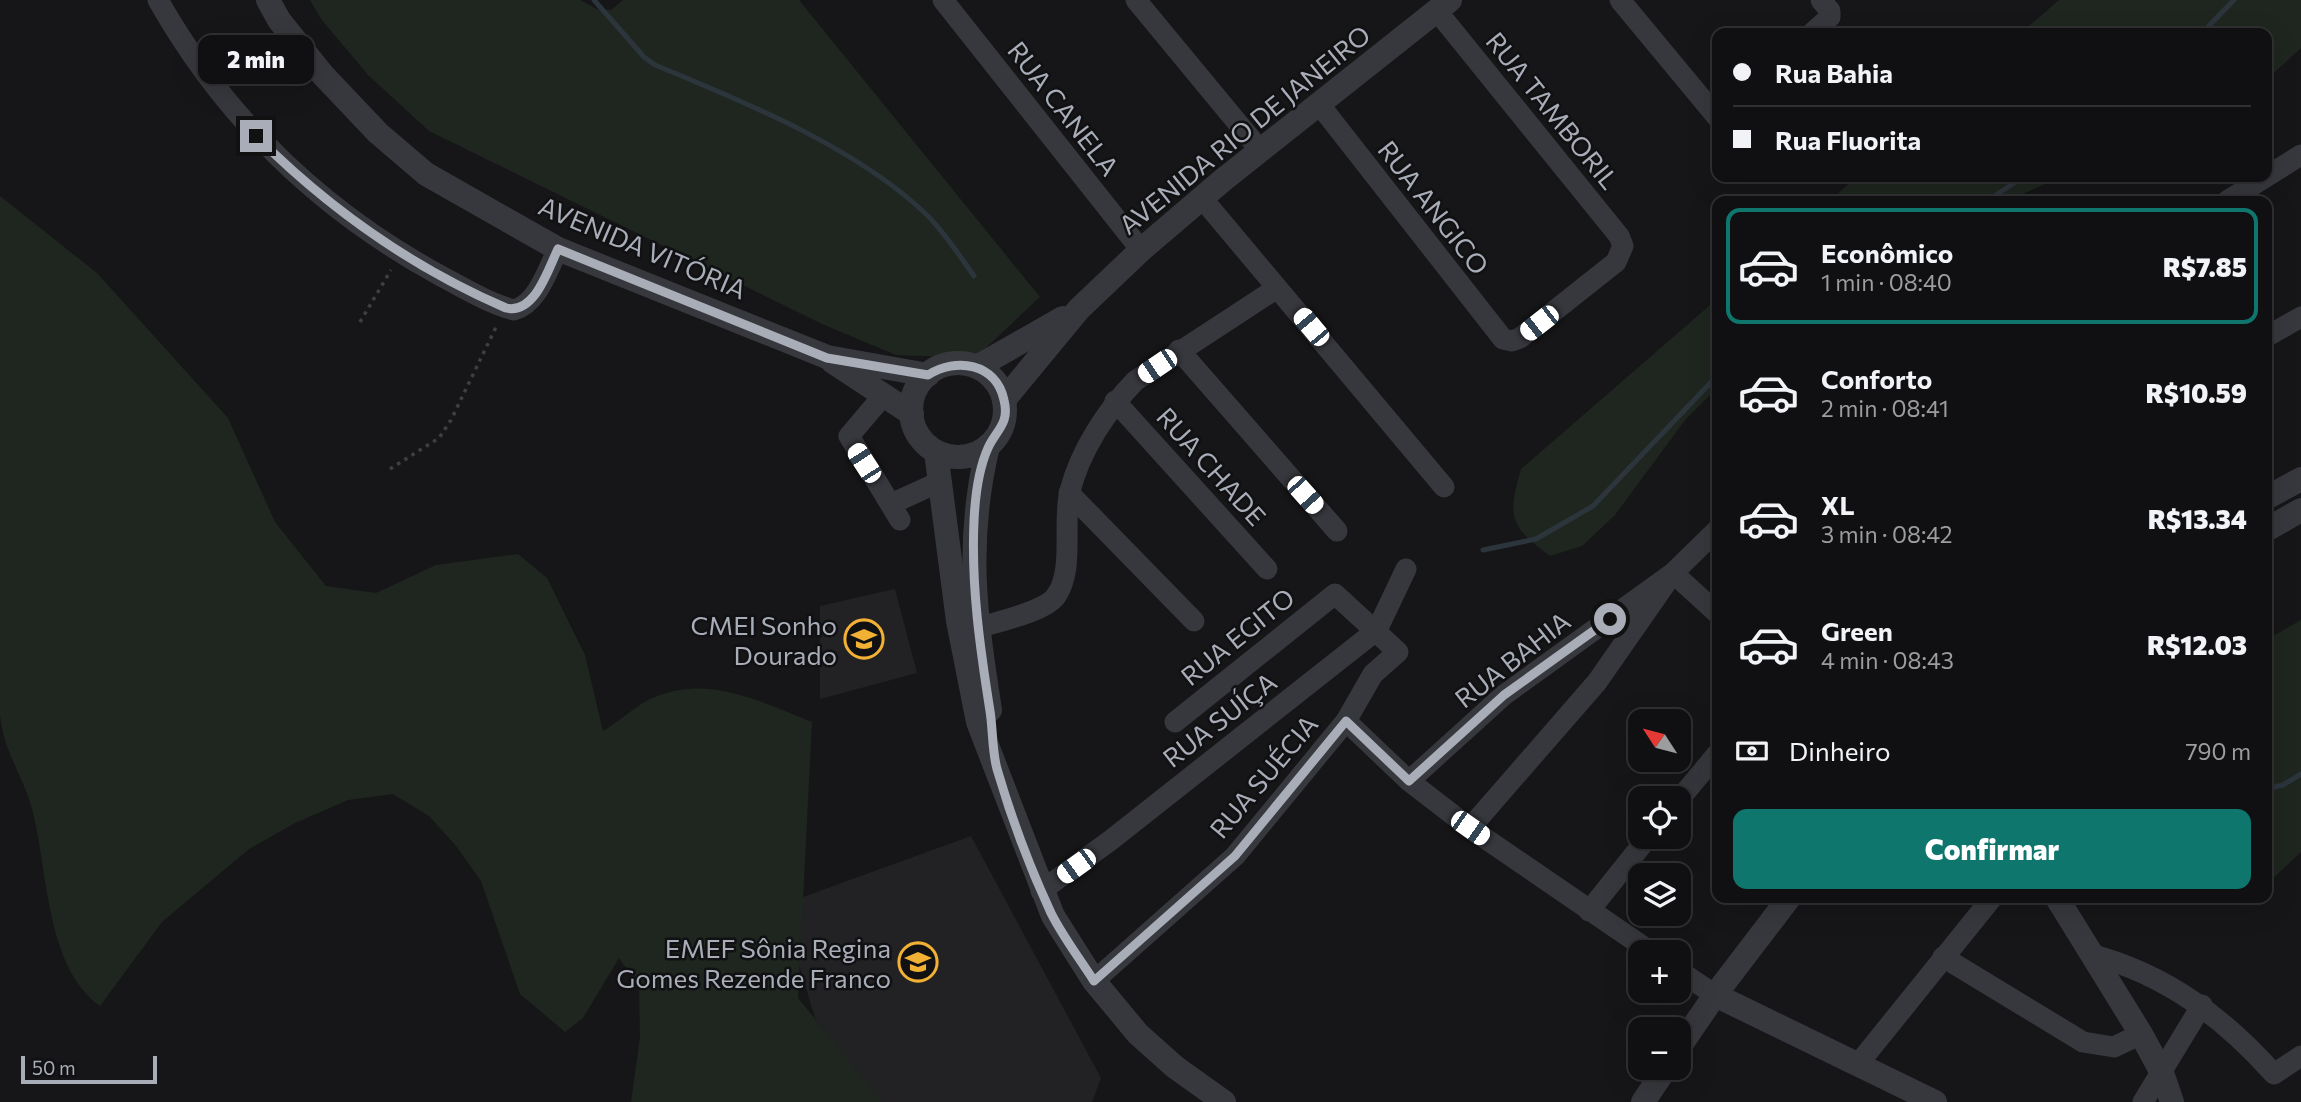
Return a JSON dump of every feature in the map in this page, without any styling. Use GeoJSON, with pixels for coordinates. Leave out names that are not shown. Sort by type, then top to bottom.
{"type":"FeatureCollection","features":[{"type":"Feature","properties":{"kind":"street"},"geometry":{"type":"LineString","coordinates":[[158,0],[188,54],[243,122],[284,164],[335,207],[402,254],[514,310],[527,304],[558,249]]}},
{"type":"Feature","properties":{"kind":"street","name":"AVENIDA VITÓRIA"},"geometry":{"type":"LineString","coordinates":[[268,0],[279,20],[323,75],[378,132],[426,174],[558,249],[827,358],[912,414]]}},
{"type":"Feature","properties":{"kind":"street","name":"RUA CANELA"},"geometry":{"type":"LineString","coordinates":[[943,0],[1141,250]]}},
{"type":"Feature","properties":{"kind":"street"},"geometry":{"type":"LineString","coordinates":[[1136,0],[1260,150]]}},
{"type":"Feature","properties":{"kind":"street"},"geometry":{"type":"LineString","coordinates":[[1620,0],[1712,108]]}},
{"type":"Feature","properties":{"kind":"street"},"geometry":{"type":"LineString","coordinates":[[1820,27],[1830,11],[1821,0]]}},
{"type":"Feature","properties":{"kind":"street","name":"AVENIDA RIO DE JANEIRO"},"geometry":{"type":"LineString","coordinates":[[1004,400],[1079,309],[1141,250],[1260,150],[1444,5]]}},
{"type":"Feature","properties":{"kind":"street","name":"RUA TAMBORIL"},"geometry":{"type":"LineString","coordinates":[[1444,5],[1615,230],[1623,247],[1616,262],[1520,338],[1508,340]]}},
{"type":"Feature","properties":{"kind":"street","name":"RUA ANGICO"},"geometry":{"type":"LineString","coordinates":[[1319,104],[1494,331],[1508,340]]}},
{"type":"Feature","properties":{"kind":"street"},"geometry":{"type":"LineString","coordinates":[[2272,173],[2301,155]]}},
{"type":"Feature","properties":{"kind":"street"},"geometry":{"type":"LineString","coordinates":[[2235,196],[2258,182]]}},
{"type":"Feature","properties":{"kind":"street"},"geometry":{"type":"LineString","coordinates":[[1202,197],[1444,486]]}},
{"type":"Feature","properties":{"kind":"street"},"geometry":{"type":"LineString","coordinates":[[977,628],[1042,606],[1056,596],[1063,580],[1069,493],[1088,448],[1115,401],[1135,381],[1179,350],[1277,288]]}},
{"type":"Feature","properties":{"kind":"street","name":"AVENIDA RIO DE JANEIRO"},"geometry":{"type":"LineString","coordinates":[[977,367],[1079,309]]}},
{"type":"Feature","properties":{"kind":"street"},"geometry":{"type":"LineString","coordinates":[[2272,334],[2301,317]]}},
{"type":"Feature","properties":{"kind":"street"},"geometry":{"type":"LineString","coordinates":[[1179,350],[1337,531]]}},
{"type":"Feature","properties":{"kind":"street","name":"AVENIDA VITÓRIA"},"geometry":{"type":"LineString","coordinates":[[827,358],[928,375]]}},
{"type":"Feature","properties":{"kind":"street"},"geometry":{"type":"LineString","coordinates":[[988,446],[963,457],[936,452],[919,436],[912,414],[915,392],[928,375],[952,364],[977,367],[995,380],[1004,400],[1003,425],[988,446],[974,518],[977,628],[997,766]]}},
{"type":"Feature","properties":{"kind":"street"},"geometry":{"type":"LineString","coordinates":[[883,396],[849,436],[895,512],[939,481]]}},
{"type":"Feature","properties":{"kind":"street","name":"RUA CHADE"},"geometry":{"type":"LineString","coordinates":[[1115,401],[1268,569]]}},
{"type":"Feature","properties":{"kind":"street"},"geometry":{"type":"LineString","coordinates":[[936,452],[968,683],[978,722],[997,766],[1041,891],[1053,916],[1094,981],[1138,1034],[1175,1068],[1224,1102]]}},
{"type":"Feature","properties":{"kind":"street"},"geometry":{"type":"LineString","coordinates":[[2272,495],[2301,479]]}},
{"type":"Feature","properties":{"kind":"street"},"geometry":{"type":"LineString","coordinates":[[1069,493],[1194,621]]}},
{"type":"Feature","properties":{"kind":"street"},"geometry":{"type":"LineString","coordinates":[[2272,527],[2301,510]]}},
{"type":"Feature","properties":{"kind":"street","name":"RUA BAHIA"},"geometry":{"type":"LineString","coordinates":[[1409,781],[1504,695],[1673,573],[1712,535]]}},
{"type":"Feature","properties":{"kind":"street","name":"RUA SUÍÇA"},"geometry":{"type":"LineString","coordinates":[[1041,891],[1111,841],[1377,630],[1406,569]]}},
{"type":"Feature","properties":{"kind":"street"},"geometry":{"type":"LineString","coordinates":[[1470,828],[1597,682],[1673,573],[1712,608]]}},
{"type":"Feature","properties":{"kind":"street","name":"RUA SUÉCIA"},"geometry":{"type":"LineString","coordinates":[[1094,981],[1235,856],[1346,721],[1373,674],[1398,652],[1335,594]]}},
{"type":"Feature","properties":{"kind":"street","name":"RUA EGITO"},"geometry":{"type":"LineString","coordinates":[[1175,722],[1335,594]]}},
{"type":"Feature","properties":{"kind":"street"},"geometry":{"type":"LineString","coordinates":[[1346,721],[1409,781],[1470,828],[1633,940]]}},
{"type":"Feature","properties":{"kind":"street"},"geometry":{"type":"LineString","coordinates":[[1690,786],[1712,760]]}},
{"type":"Feature","properties":{"kind":"street"},"geometry":{"type":"LineString","coordinates":[[1589,911],[1639,849]]}},
{"type":"Feature","properties":{"kind":"street"},"geometry":{"type":"LineString","coordinates":[[1691,1030],[1785,903]]}},
{"type":"Feature","properties":{"kind":"street"},"geometry":{"type":"LineString","coordinates":[[1859,1063],[1988,903]]}},
{"type":"Feature","properties":{"kind":"street"},"geometry":{"type":"LineString","coordinates":[[2060,903],[2141,1034],[2162,1073],[2172,1102]]}},
{"type":"Feature","properties":{"kind":"street"},"geometry":{"type":"LineString","coordinates":[[2093,955],[2129,964],[2202,1005],[2240,1036],[2274,1074],[2301,1056]]}},
{"type":"Feature","properties":{"kind":"street"},"geometry":{"type":"LineString","coordinates":[[1943,957],[2083,1042],[2113,1047],[2141,1034]]}},
{"type":"Feature","properties":{"kind":"street"},"geometry":{"type":"LineString","coordinates":[[1691,979],[1715,995],[1936,1102]]}},
{"type":"Feature","properties":{"kind":"street"},"geometry":{"type":"LineString","coordinates":[[2143,1102],[2202,1005]]}},
{"type":"Feature","properties":{"kind":"street"},"geometry":{"type":"LineString","coordinates":[[1643,1102],[1657,1080]]}},
{"type":"Feature","properties":{"kind":"path"},"geometry":{"type":"LineString","coordinates":[[360,322],[402,254]]}},
{"type":"Feature","properties":{"kind":"path"},"geometry":{"type":"LineString","coordinates":[[390,469],[439,438],[451,420],[506,308]]}},
{"type":"Feature","properties":{"kind":"shaded area"},"geometry":{"type":"Polygon","coordinates":[[[310,0],[580,0],[597,9],[611,10],[623,0],[799,0],[1040,297],[975,358],[896,355],[822,324],[429,131],[368,75],[321,19],[310,0]]]}},
{"type":"Feature","properties":{"kind":"shaded area"},"geometry":{"type":"Polygon","coordinates":[[[2059,0],[2301,0],[2301,48],[2272,75],[2272,28],[2027,28],[2059,0]]]}},
{"type":"Feature","properties":{"kind":"shaded area"},"geometry":{"type":"Polygon","coordinates":[[[1851,182],[2050,182],[2018,196],[1835,196],[1851,182]]]}},
{"type":"Feature","properties":{"kind":"shaded area"},"geometry":{"type":"Polygon","coordinates":[[[0,196],[97,273],[228,418],[275,522],[326,586],[376,593],[436,565],[518,554],[547,578],[585,655],[603,731],[650,699],[677,690],[697,688],[755,699],[812,722],[798,998],[883,1102],[631,1102],[640,1037],[639,986],[619,958],[583,1018],[565,1032],[520,994],[481,881],[456,846],[429,816],[393,794],[348,800],[295,823],[249,849],[162,922],[100,1006],[81,988],[68,966],[58,940],[30,802],[9,751],[0,716],[0,196]]]}},
{"type":"Feature","properties":{"kind":"shaded area"},"geometry":{"type":"Polygon","coordinates":[[[1712,303],[1712,393],[1685,420],[1615,515],[1582,546],[1550,556],[1527,537],[1515,520],[1513,510],[1521,469],[1712,303]]]}},
{"type":"Feature","properties":{"kind":"shaded area","name":"CMEI Sonho Dourado"},"geometry":{"type":"Polygon","coordinates":[[[895,589],[917,673],[820,699],[820,606],[895,589]]]}},
{"type":"Feature","properties":{"kind":"shaded area"},"geometry":{"type":"Polygon","coordinates":[[[2301,620],[2301,852],[2272,879],[2272,637],[2301,620]]]}},
{"type":"Feature","properties":{"kind":"shaded area","name":"EMEF Sônia Regina Gomes Rezende Franco"},"geometry":{"type":"Polygon","coordinates":[[[971,836],[1101,1078],[1092,1102],[872,1102],[815,1018],[781,905],[971,836]]]}},
{"type":"Feature","properties":{"kind":"waterway"},"geometry":{"type":"LineString","coordinates":[[594,0],[644,57],[655,65],[800,129],[870,170],[901,192],[929,217],[974,276]]}},
{"type":"Feature","properties":{"kind":"waterway"},"geometry":{"type":"LineString","coordinates":[[2207,28],[2234,0]]}},
{"type":"Feature","properties":{"kind":"waterway"},"geometry":{"type":"LineString","coordinates":[[1994,196],[2016,182]]}},
{"type":"Feature","properties":{"kind":"waterway"},"geometry":{"type":"LineString","coordinates":[[1483,550],[1536,539],[1593,506],[1712,381]]}},
{"type":"Feature","properties":{"kind":"waterway"},"geometry":{"type":"LineString","coordinates":[[2272,788],[2283,785],[2301,774]]}},
{"type":"Feature","properties":{"kind":"place","name":"CMEI Sonho Dourado"},"geometry":{"type":"Point","coordinates":[864,639]}},
{"type":"Feature","properties":{"kind":"place","name":"EMEF Sônia Regina Gomes Rezende Franco"},"geometry":{"type":"Point","coordinates":[918,962]}},
{"type":"Feature","properties":{"kind":"route"},"geometry":{"type":"LineString","coordinates":[[256,136],[284,164],[335,207],[380,240],[506,308],[514,310],[527,304],[558,249],[827,358],[928,375],[952,364],[965,364],[977,367],[995,380],[1004,400],[1005,412],[997,437],[988,446],[982,473],[974,518],[973,566],[977,628],[997,766],[1041,891],[1053,916],[1094,981],[1235,856],[1346,721],[1409,781],[1504,695],[1610,619]]}}]}
